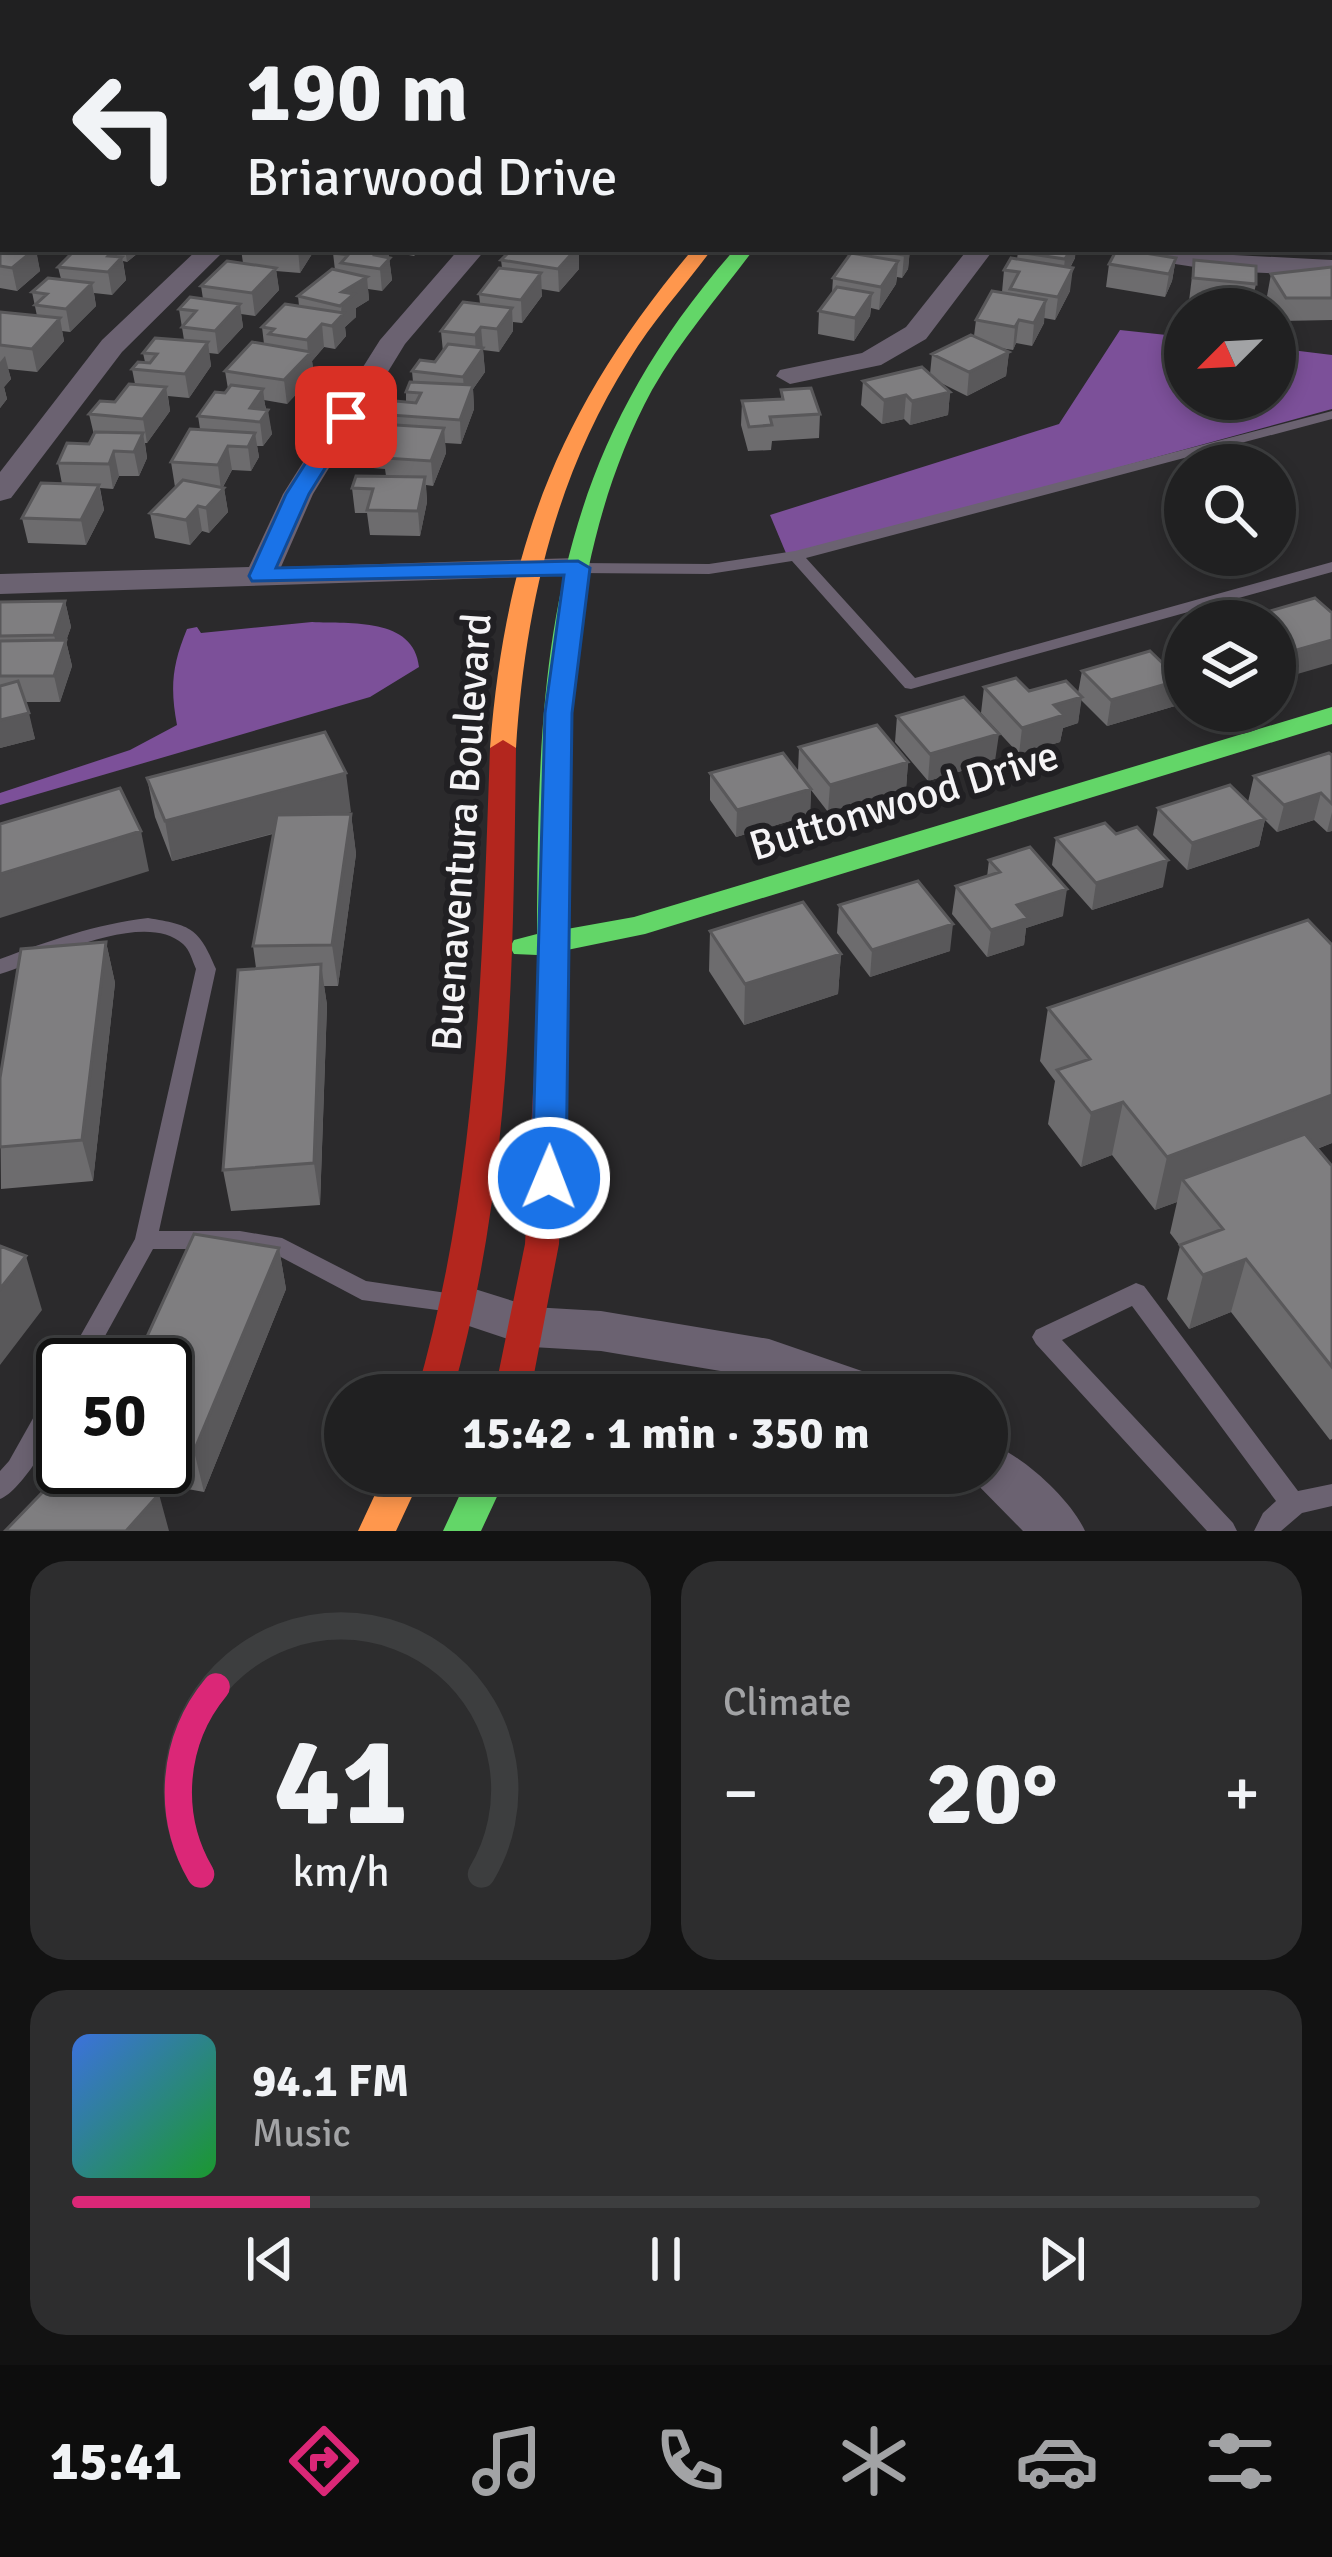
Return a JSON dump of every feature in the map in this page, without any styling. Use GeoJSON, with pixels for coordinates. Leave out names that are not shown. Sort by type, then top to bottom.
{"type":"FeatureCollection","features":[{"type":"Feature","properties":{"kind":"main road","name":"Buenaventura Boulevard"},"geometry":{"type":"LineString","coordinates":[[440,1374],[462,1304],[480,1184],[496,949],[504,713],[525,569],[568,445],[603,379],[662,295],[700,252]]}},
{"type":"Feature","properties":{"kind":"main road","name":"Buenaventura Boulevard"},"geometry":{"type":"LineString","coordinates":[[518,1374],[532,1327],[549,1178],[559,713],[578,568],[614,448],[645,382],[680,327],[742,252]]}},
{"type":"Feature","properties":{"kind":"main road","name":"Buttonwood Drive"},"geometry":{"type":"LineString","coordinates":[[496,949],[555,945],[657,920],[1332,716]]}},
{"type":"Feature","properties":{"kind":"main road"},"geometry":{"type":"LineString","coordinates":[[377,1531],[394,1494]]}},
{"type":"Feature","properties":{"kind":"main road"},"geometry":{"type":"LineString","coordinates":[[462,1531],[479,1494]]}},
{"type":"Feature","properties":{"kind":"street"},"geometry":{"type":"LineString","coordinates":[[0,492],[112,346],[210,252]]}},
{"type":"Feature","properties":{"kind":"street"},"geometry":{"type":"LineString","coordinates":[[261,576],[298,494],[394,340],[470,252]]}},
{"type":"Feature","properties":{"kind":"street"},"geometry":{"type":"LineString","coordinates":[[790,376],[871,359],[916,333],[979,252]]}},
{"type":"Feature","properties":{"kind":"street"},"geometry":{"type":"LineString","coordinates":[[1150,252],[1221,263],[1332,268]]}},
{"type":"Feature","properties":{"kind":"street"},"geometry":{"type":"LineString","coordinates":[[0,584],[578,568]]}},
{"type":"Feature","properties":{"kind":"street"},"geometry":{"type":"LineString","coordinates":[[462,1304],[532,1327],[601,1331],[742,1353],[815,1374]]}},
{"type":"Feature","properties":{"kind":"street"},"geometry":{"type":"LineString","coordinates":[[1008,1484],[1059,1531]]}},
{"type":"Feature","properties":{"kind":"lane"},"geometry":{"type":"LineString","coordinates":[[578,568],[709,569],[796,556],[1332,415]]}},
{"type":"Feature","properties":{"kind":"lane"},"geometry":{"type":"LineString","coordinates":[[796,556],[910,684],[1332,566]]}},
{"type":"Feature","properties":{"kind":"lane"},"geometry":{"type":"LineString","coordinates":[[0,967],[136,925],[179,932],[196,940],[203,953],[206,969],[146,1240],[91,1338]]}},
{"type":"Feature","properties":{"kind":"lane"},"geometry":{"type":"LineString","coordinates":[[146,1240],[240,1240],[282,1247],[362,1289],[462,1304]]}},
{"type":"Feature","properties":{"kind":"lane"},"geometry":{"type":"LineString","coordinates":[[1224,1531],[1045,1337],[1136,1293],[1292,1503]]}},
{"type":"Feature","properties":{"kind":"lane"},"geometry":{"type":"LineString","coordinates":[[0,1488],[18,1469],[36,1437]]}},
{"type":"Feature","properties":{"kind":"lane"},"geometry":{"type":"LineString","coordinates":[[1267,1531],[1272,1518],[1292,1503],[1332,1495]]}},
{"type":"Feature","properties":{"kind":"shaded area"},"geometry":{"type":"Polygon","coordinates":[[[1120,330],[1164,335],[1164,420],[1292,420],[1204,444],[1164,444],[1164,455],[788,558],[770,515],[1059,424],[1120,330]]]}},
{"type":"Feature","properties":{"kind":"shaded area"},"geometry":{"type":"Polygon","coordinates":[[[1296,351],[1332,355],[1332,409],[1296,419],[1296,351]]]}},
{"type":"Feature","properties":{"kind":"shaded area"},"geometry":{"type":"Polygon","coordinates":[[[312,622],[393,631],[415,651],[419,667],[370,697],[0,805],[0,793],[130,750],[177,725],[174,677],[187,629],[197,627],[201,633],[312,622]]]}},
{"type":"Feature","properties":{"kind":"building"},"geometry":{"type":"Polygon","coordinates":[[[0,252],[31,252],[12,268],[0,266],[0,252]]]}},
{"type":"Feature","properties":{"kind":"building"},"geometry":{"type":"Polygon","coordinates":[[[73,252],[111,252],[108,256],[122,257],[108,272],[58,267],[73,252]]]}},
{"type":"Feature","properties":{"kind":"building"},"geometry":{"type":"Polygon","coordinates":[[[378,252],[375,255],[390,258],[380,269],[341,263],[348,255],[333,253],[378,252]]]}},
{"type":"Feature","properties":{"kind":"building"},"geometry":{"type":"Polygon","coordinates":[[[509,252],[573,252],[558,269],[501,260],[509,252]]]}},
{"type":"Feature","properties":{"kind":"building"},"geometry":{"type":"Polygon","coordinates":[[[1018,252],[1069,252],[1065,259],[1018,252]]]}},
{"type":"Feature","properties":{"kind":"building"},"geometry":{"type":"Polygon","coordinates":[[[1115,252],[1176,258],[1169,274],[1109,264],[1115,252]]]}},
{"type":"Feature","properties":{"kind":"building"},"geometry":{"type":"Polygon","coordinates":[[[851,253],[898,261],[881,287],[833,278],[851,253]]]}},
{"type":"Feature","properties":{"kind":"building"},"geometry":{"type":"Polygon","coordinates":[[[1011,258],[1073,268],[1058,297],[1010,289],[1019,272],[1004,270],[1011,258]]]}},
{"type":"Feature","properties":{"kind":"building"},"geometry":{"type":"Polygon","coordinates":[[[1194,260],[1256,266],[1256,284],[1193,278],[1194,260]]]}},
{"type":"Feature","properties":{"kind":"building"},"geometry":{"type":"Polygon","coordinates":[[[227,261],[276,268],[252,293],[201,286],[227,261]]]}},
{"type":"Feature","properties":{"kind":"building"},"geometry":{"type":"Polygon","coordinates":[[[1332,267],[1332,298],[1296,298],[1296,288],[1280,288],[1271,274],[1332,267]]]}},
{"type":"Feature","properties":{"kind":"building"},"geometry":{"type":"Polygon","coordinates":[[[499,268],[541,273],[521,300],[479,294],[499,268]]]}},
{"type":"Feature","properties":{"kind":"building"},"geometry":{"type":"Polygon","coordinates":[[[332,269],[367,277],[342,292],[354,294],[340,306],[298,296],[332,269]]]}},
{"type":"Feature","properties":{"kind":"building"},"geometry":{"type":"Polygon","coordinates":[[[48,278],[92,283],[66,309],[35,305],[47,294],[32,292],[48,278]]]}},
{"type":"Feature","properties":{"kind":"building"},"geometry":{"type":"Polygon","coordinates":[[[837,287],[872,293],[855,318],[819,311],[837,287]]]}},
{"type":"Feature","properties":{"kind":"building"},"geometry":{"type":"Polygon","coordinates":[[[992,291],[1046,300],[1034,323],[1019,320],[1015,327],[976,320],[992,291]]]}},
{"type":"Feature","properties":{"kind":"building"},"geometry":{"type":"Polygon","coordinates":[[[190,297],[240,304],[215,331],[182,327],[196,311],[179,309],[190,297]]]}},
{"type":"Feature","properties":{"kind":"building"},"geometry":{"type":"Polygon","coordinates":[[[463,302],[512,308],[497,329],[481,327],[475,335],[441,331],[463,302]]]}},
{"type":"Feature","properties":{"kind":"building"},"geometry":{"type":"Polygon","coordinates":[[[285,304],[344,313],[332,326],[322,324],[307,340],[269,334],[274,329],[262,327],[285,304]]]}},
{"type":"Feature","properties":{"kind":"building"},"geometry":{"type":"Polygon","coordinates":[[[0,312],[60,318],[32,349],[0,345],[0,312]]]}},
{"type":"Feature","properties":{"kind":"building"},"geometry":{"type":"Polygon","coordinates":[[[971,335],[1009,352],[969,372],[932,354],[971,335]]]}},
{"type":"Feature","properties":{"kind":"building"},"geometry":{"type":"Polygon","coordinates":[[[155,338],[208,342],[185,374],[132,369],[138,362],[150,363],[157,354],[143,353],[155,338]]]}},
{"type":"Feature","properties":{"kind":"building"},"geometry":{"type":"Polygon","coordinates":[[[252,342],[311,352],[284,380],[225,371],[252,342]]]}},
{"type":"Feature","properties":{"kind":"building"},"geometry":{"type":"Polygon","coordinates":[[[448,344],[483,348],[463,377],[412,371],[420,360],[435,362],[448,344]]]}},
{"type":"Feature","properties":{"kind":"building"},"geometry":{"type":"Polygon","coordinates":[[[922,367],[950,392],[912,401],[906,395],[884,400],[863,381],[922,367]]]}},
{"type":"Feature","properties":{"kind":"building"},"geometry":{"type":"Polygon","coordinates":[[[410,382],[473,385],[460,420],[390,415],[396,401],[416,403],[421,393],[406,392],[410,382]]]}},
{"type":"Feature","properties":{"kind":"building"},"geometry":{"type":"Polygon","coordinates":[[[129,384],[166,387],[143,419],[89,414],[100,401],[115,402],[129,384]]]}},
{"type":"Feature","properties":{"kind":"building"},"geometry":{"type":"Polygon","coordinates":[[[231,385],[263,389],[250,408],[268,410],[260,422],[198,416],[215,392],[225,393],[231,385]]]}},
{"type":"Feature","properties":{"kind":"building"},"geometry":{"type":"Polygon","coordinates":[[[811,388],[820,414],[770,417],[772,425],[749,427],[742,401],[783,399],[781,390],[811,388]]]}},
{"type":"Feature","properties":{"kind":"building"},"geometry":{"type":"Polygon","coordinates":[[[380,424],[444,428],[431,461],[384,458],[390,445],[371,443],[380,424]]]}},
{"type":"Feature","properties":{"kind":"building"},"geometry":{"type":"Polygon","coordinates":[[[190,429],[255,433],[248,447],[228,446],[218,465],[171,462],[190,429]]]}},
{"type":"Feature","properties":{"kind":"building"},"geometry":{"type":"Polygon","coordinates":[[[95,432],[143,433],[134,452],[114,451],[109,464],[58,463],[67,443],[89,444],[95,432]]]}},
{"type":"Feature","properties":{"kind":"building"},"geometry":{"type":"Polygon","coordinates":[[[356,476],[425,477],[418,511],[367,510],[373,489],[352,488],[356,476]]]}},
{"type":"Feature","properties":{"kind":"building"},"geometry":{"type":"Polygon","coordinates":[[[183,480],[224,488],[206,508],[198,506],[186,520],[150,513],[183,480]]]}},
{"type":"Feature","properties":{"kind":"building"},"geometry":{"type":"Polygon","coordinates":[[[41,483],[99,485],[81,520],[22,518],[41,483]]]}},
{"type":"Feature","properties":{"kind":"building"},"geometry":{"type":"Polygon","coordinates":[[[1315,598],[1332,613],[1332,640],[1296,650],[1296,604],[1315,598]]]}},
{"type":"Feature","properties":{"kind":"building"},"geometry":{"type":"Polygon","coordinates":[[[65,601],[54,635],[0,636],[0,602],[65,601]]]}},
{"type":"Feature","properties":{"kind":"building"},"geometry":{"type":"Polygon","coordinates":[[[66,640],[54,676],[0,676],[0,641],[66,640]]]}},
{"type":"Feature","properties":{"kind":"building"},"geometry":{"type":"Polygon","coordinates":[[[1150,651],[1164,665],[1164,685],[1111,700],[1082,671],[1150,651]]]}},
{"type":"Feature","properties":{"kind":"building"},"geometry":{"type":"Polygon","coordinates":[[[1016,678],[1029,691],[1066,681],[1082,697],[1054,705],[1064,715],[1022,728],[984,687],[1016,678]]]}},
{"type":"Feature","properties":{"kind":"building"},"geometry":{"type":"Polygon","coordinates":[[[18,681],[29,713],[0,720],[0,686],[18,681]]]}},
{"type":"Feature","properties":{"kind":"building"},"geometry":{"type":"Polygon","coordinates":[[[964,697],[999,734],[930,754],[897,716],[964,697]]]}},
{"type":"Feature","properties":{"kind":"building"},"geometry":{"type":"Polygon","coordinates":[[[877,725],[908,762],[830,785],[799,747],[877,725]]]}},
{"type":"Feature","properties":{"kind":"building"},"geometry":{"type":"Polygon","coordinates":[[[325,732],[346,773],[165,821],[147,778],[325,732]]]}},
{"type":"Feature","properties":{"kind":"building"},"geometry":{"type":"Polygon","coordinates":[[[783,753],[811,789],[737,810],[710,773],[783,753]]]}},
{"type":"Feature","properties":{"kind":"building"},"geometry":{"type":"Polygon","coordinates":[[[1329,753],[1332,804],[1321,793],[1284,805],[1254,776],[1329,753]]]}},
{"type":"Feature","properties":{"kind":"building"},"geometry":{"type":"Polygon","coordinates":[[[1230,785],[1265,819],[1192,843],[1158,808],[1230,785]]]}},
{"type":"Feature","properties":{"kind":"building"},"geometry":{"type":"Polygon","coordinates":[[[120,788],[141,831],[0,874],[0,824],[120,788]]]}},
{"type":"Feature","properties":{"kind":"building"},"geometry":{"type":"Polygon","coordinates":[[[351,814],[332,945],[253,946],[277,815],[351,814]]]}},
{"type":"Feature","properties":{"kind":"building"},"geometry":{"type":"Polygon","coordinates":[[[1105,823],[1116,834],[1137,827],[1168,860],[1096,883],[1056,838],[1105,823]]]}},
{"type":"Feature","properties":{"kind":"building"},"geometry":{"type":"Polygon","coordinates":[[[1030,847],[1067,889],[1017,905],[1028,918],[991,930],[956,886],[1000,872],[989,860],[1030,847]]]}},
{"type":"Feature","properties":{"kind":"building"},"geometry":{"type":"Polygon","coordinates":[[[918,881],[953,924],[872,950],[839,905],[918,881]]]}},
{"type":"Feature","properties":{"kind":"building"},"geometry":{"type":"Polygon","coordinates":[[[803,902],[841,954],[745,984],[710,931],[803,902]]]}},
{"type":"Feature","properties":{"kind":"building"},"geometry":{"type":"Polygon","coordinates":[[[1308,920],[1332,945],[1332,1095],[1167,1157],[1123,1102],[1091,1113],[1057,1070],[1090,1059],[1048,1008],[1308,920]]]}},
{"type":"Feature","properties":{"kind":"building"},"geometry":{"type":"Polygon","coordinates":[[[106,942],[82,1140],[0,1147],[0,1078],[21,949],[106,942]]]}},
{"type":"Feature","properties":{"kind":"building"},"geometry":{"type":"Polygon","coordinates":[[[321,964],[314,1163],[223,1170],[238,970],[321,964]]]}},
{"type":"Feature","properties":{"kind":"building"},"geometry":{"type":"Polygon","coordinates":[[[1305,1134],[1332,1166],[1332,1367],[1246,1259],[1203,1275],[1180,1245],[1223,1229],[1182,1179],[1305,1134]]]}},
{"type":"Feature","properties":{"kind":"building"},"geometry":{"type":"Polygon","coordinates":[[[194,1234],[279,1248],[194,1451],[192,1338],[146,1338],[194,1234]]]}},
{"type":"Feature","properties":{"kind":"building"},"geometry":{"type":"Polygon","coordinates":[[[0,1246],[26,1256],[0,1289],[0,1246]]]}},
{"type":"Feature","properties":{"kind":"building"},"geometry":{"type":"Polygon","coordinates":[[[41,1494],[159,1494],[126,1531],[5,1531],[41,1494]]]}},
{"type":"Feature","properties":{"kind":"traffic: fast"},"geometry":{"type":"LineString","coordinates":[[552,1017],[555,723],[574,577],[592,506],[630,412],[674,339],[742,252]]}},
{"type":"Feature","properties":{"kind":"traffic: fast"},"geometry":{"type":"LineString","coordinates":[[525,947],[635,927],[1332,715]]}},
{"type":"Feature","properties":{"kind":"traffic: fast"},"geometry":{"type":"LineString","coordinates":[[462,1531],[479,1494]]}},
{"type":"Feature","properties":{"kind":"traffic: slow"},"geometry":{"type":"LineString","coordinates":[[503,748],[519,609],[557,480],[618,360],[701,252]]}},
{"type":"Feature","properties":{"kind":"traffic: slow"},"geometry":{"type":"LineString","coordinates":[[377,1531],[394,1494]]}},
{"type":"Feature","properties":{"kind":"traffic: jam"},"geometry":{"type":"LineString","coordinates":[[440,1374],[472,1240],[483,1159],[496,992],[503,748]]}},
{"type":"Feature","properties":{"kind":"traffic: jam"},"geometry":{"type":"LineString","coordinates":[[516,1374],[542,1244],[552,1017]]}},
{"type":"Feature","properties":{"kind":"route"},"geometry":{"type":"LineString","coordinates":[[346,417],[298,494],[261,576],[578,568],[559,713],[549,1178]]}}]}
